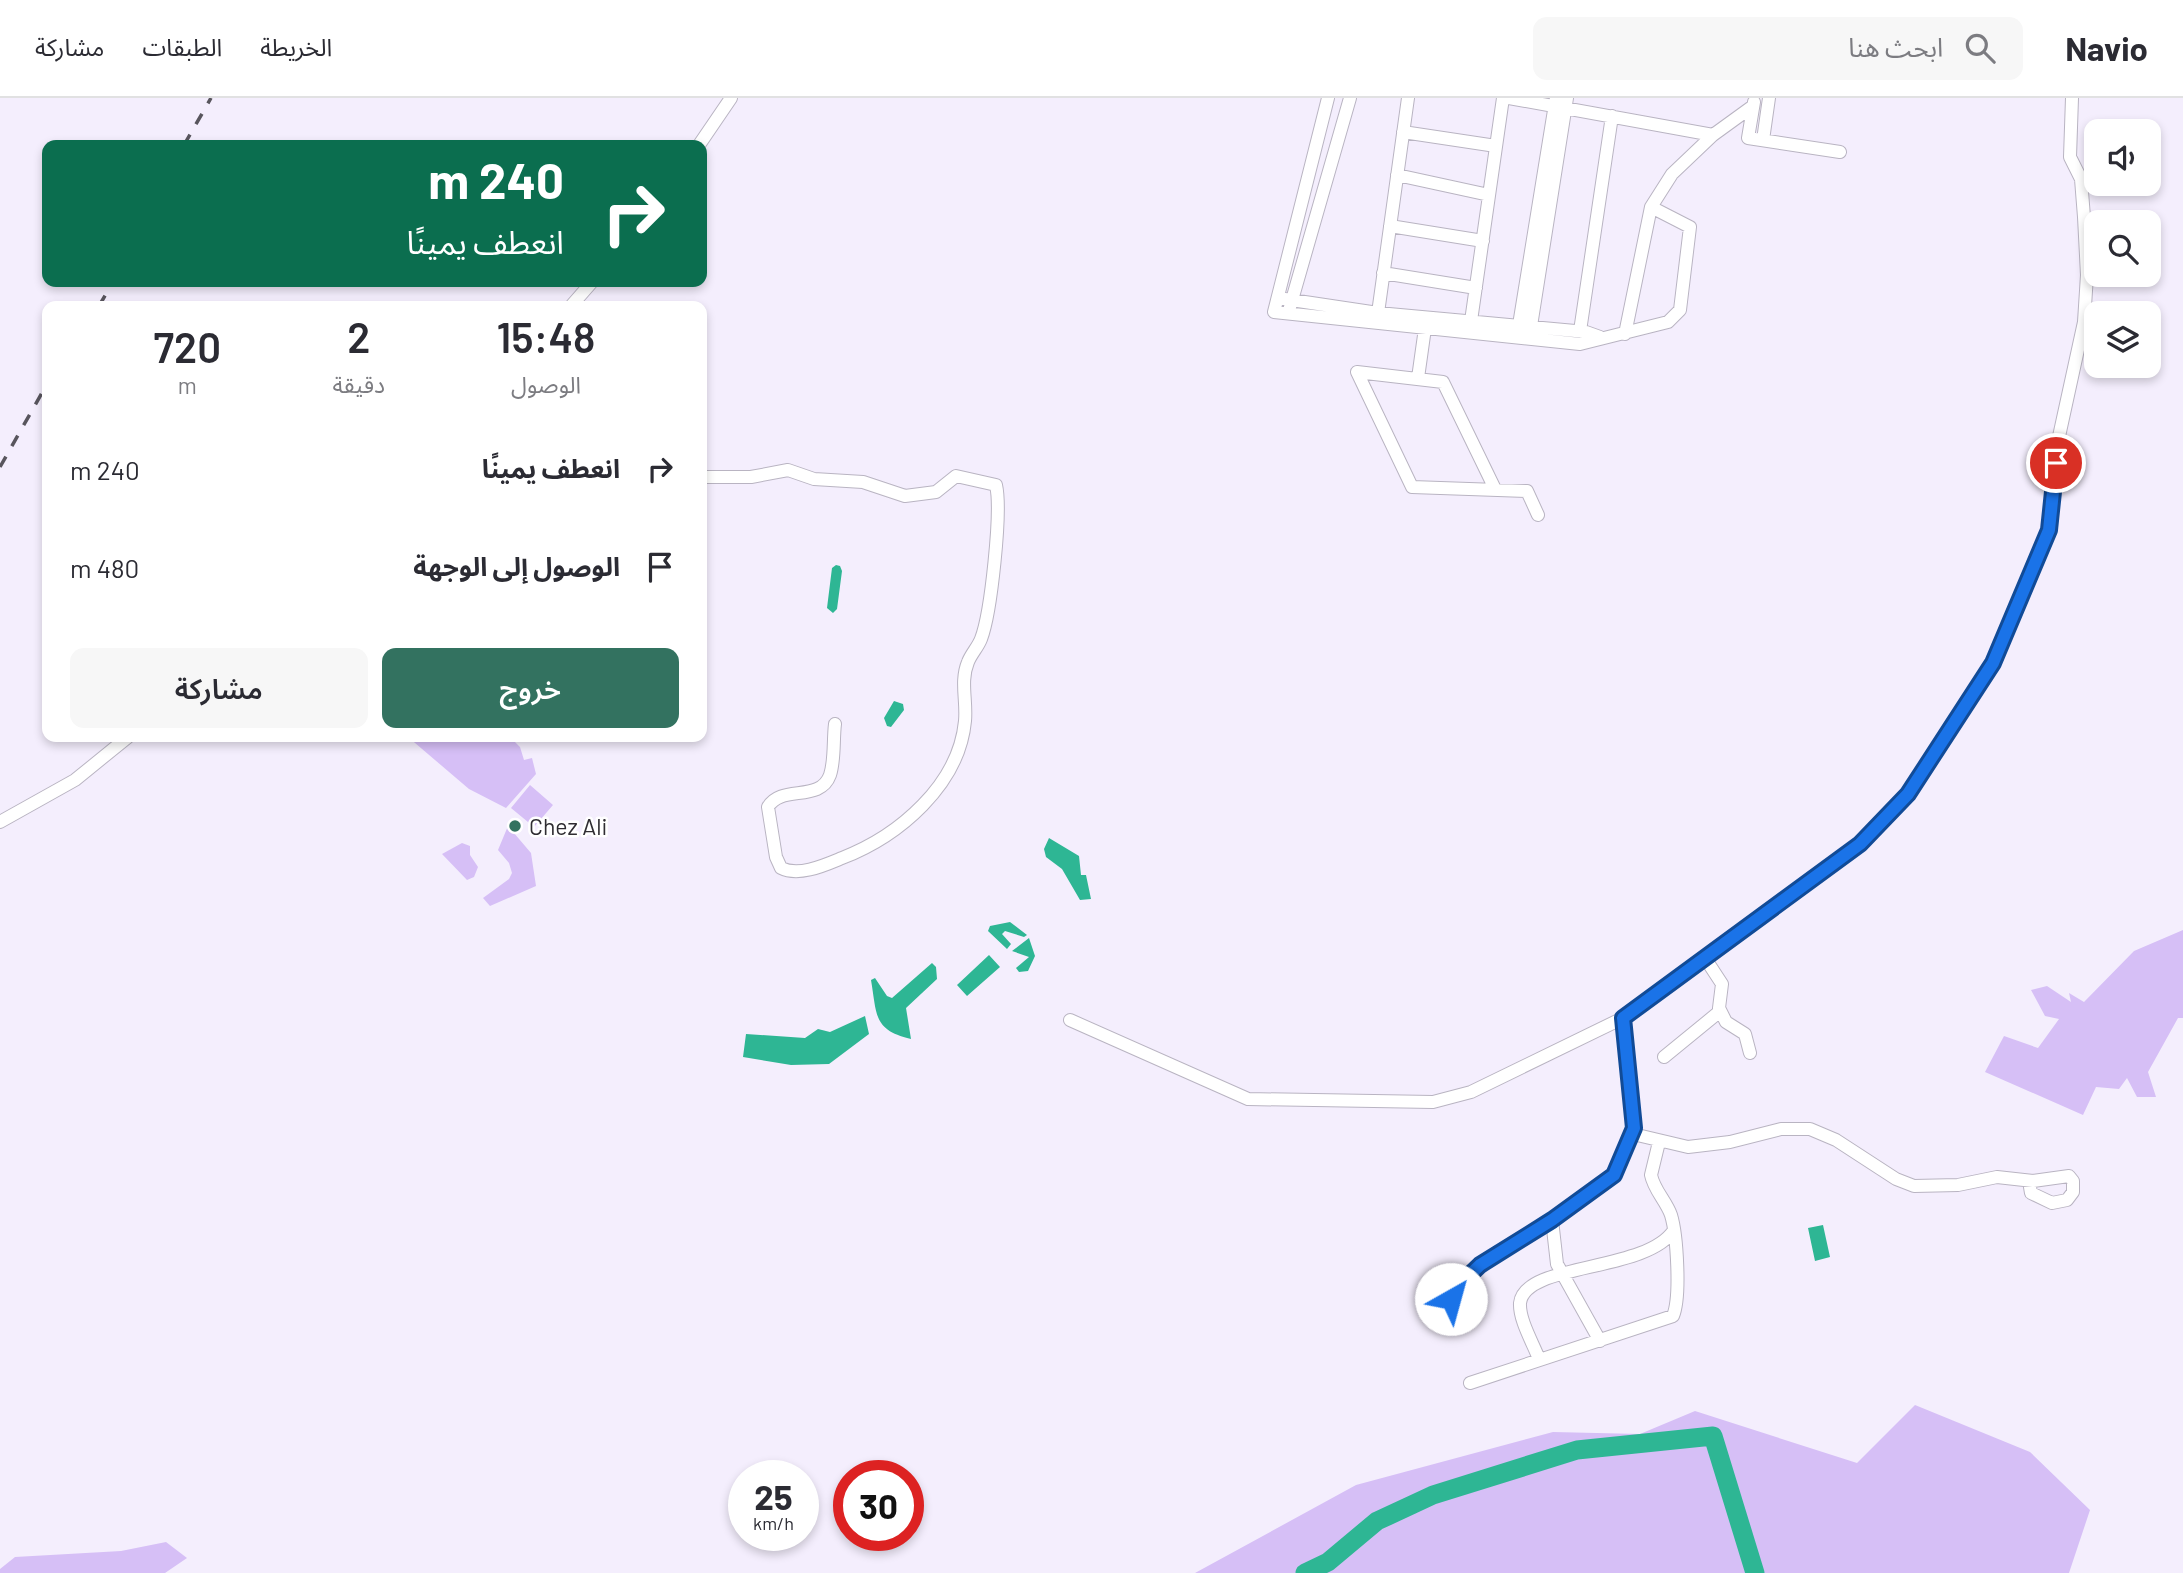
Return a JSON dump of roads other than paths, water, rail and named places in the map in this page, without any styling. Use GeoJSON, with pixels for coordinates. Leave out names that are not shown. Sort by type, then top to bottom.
{"type":"FeatureCollection","features":[{"type":"Feature","properties":{"kind":"street"},"geometry":{"type":"LineString","coordinates":[[702,140],[731,98]]}},
{"type":"Feature","properties":{"kind":"street"},"geometry":{"type":"LineString","coordinates":[[1328,98],[1274,312],[1425,323],[1580,344],[1600,337],[1625,334],[1668,322],[1680,310],[1690,228],[1651,207]]}},
{"type":"Feature","properties":{"kind":"street"},"geometry":{"type":"LineString","coordinates":[[1288,314],[1350,98]]}},
{"type":"Feature","properties":{"kind":"street"},"geometry":{"type":"LineString","coordinates":[[1378,313],[1408,98]]}},
{"type":"Feature","properties":{"kind":"street"},"geometry":{"type":"LineString","coordinates":[[1471,321],[1503,98]]}},
{"type":"Feature","properties":{"kind":"street"},"geometry":{"type":"LineString","coordinates":[[1509,98],[1561,103],[1612,116],[1713,135]]}},
{"type":"Feature","properties":{"kind":"street"},"geometry":{"type":"LineString","coordinates":[[1763,140],[1769,98]]}},
{"type":"Feature","properties":{"kind":"street"},"geometry":{"type":"LineString","coordinates":[[1070,1020],[1248,1099],[1433,1102],[1471,1092],[1623,1018],[1851,850],[1893,812],[1908,794],[1983,680],[2009,627],[2049,530],[2058,441],[2084,322],[2087,275],[2081,179],[2070,157],[2072,98]]}},
{"type":"Feature","properties":{"kind":"street"},"geometry":{"type":"LineString","coordinates":[[1754,102],[1748,138],[1840,152]]}},
{"type":"Feature","properties":{"kind":"street"},"geometry":{"type":"LineString","coordinates":[[1625,334],[1651,207],[1672,174],[1713,135],[1754,102]]}},
{"type":"Feature","properties":{"kind":"street"},"geometry":{"type":"LineString","coordinates":[[1525,326],[1561,103]]}},
{"type":"Feature","properties":{"kind":"street"},"geometry":{"type":"LineString","coordinates":[[1580,331],[1612,116]]}},
{"type":"Feature","properties":{"kind":"street"},"geometry":{"type":"LineString","coordinates":[[1322,122],[1341,129]]}},
{"type":"Feature","properties":{"kind":"street"},"geometry":{"type":"LineString","coordinates":[[1403,132],[1496,146]]}},
{"type":"Feature","properties":{"kind":"street"},"geometry":{"type":"LineString","coordinates":[[1311,169],[1328,173]]}},
{"type":"Feature","properties":{"kind":"street"},"geometry":{"type":"LineString","coordinates":[[1397,176],[1489,195]]}},
{"type":"Feature","properties":{"kind":"street"},"geometry":{"type":"LineString","coordinates":[[1300,211],[1316,216]]}},
{"type":"Feature","properties":{"kind":"street"},"geometry":{"type":"LineString","coordinates":[[1390,226],[1483,241]]}},
{"type":"Feature","properties":{"kind":"street"},"geometry":{"type":"LineString","coordinates":[[1383,273],[1476,288]]}},
{"type":"Feature","properties":{"kind":"street"},"geometry":{"type":"LineString","coordinates":[[575,301],[588,287]]}},
{"type":"Feature","properties":{"kind":"street"},"geometry":{"type":"LineString","coordinates":[[1278,298],[1425,323],[1471,321],[1580,331],[1600,337]]}},
{"type":"Feature","properties":{"kind":"street"},"geometry":{"type":"LineString","coordinates":[[1418,378],[1425,323]]}},
{"type":"Feature","properties":{"kind":"street"},"geometry":{"type":"LineString","coordinates":[[1495,489],[1443,382],[1357,372],[1412,487],[1527,491],[1538,515]]}},
{"type":"Feature","properties":{"kind":"street"},"geometry":{"type":"LineString","coordinates":[[707,477],[751,477],[788,470],[814,480],[856,480],[905,496],[936,492],[956,476],[996,485],[990,602],[980,642],[967,667],[963,729],[957,749],[939,784],[917,811],[865,849],[800,872],[788,871],[781,868],[776,857],[768,807],[778,796],[817,790],[825,784],[831,772],[835,724]]}},
{"type":"Feature","properties":{"kind":"street"},"geometry":{"type":"LineString","coordinates":[[0,822],[75,780],[122,742]]}},
{"type":"Feature","properties":{"kind":"street"},"geometry":{"type":"LineString","coordinates":[[1664,1057],[1719,1012],[1722,984],[1705,958]]}},
{"type":"Feature","properties":{"kind":"street"},"geometry":{"type":"LineString","coordinates":[[1719,1008],[1726,1022],[1745,1034],[1750,1053]]}},
{"type":"Feature","properties":{"kind":"street"},"geometry":{"type":"LineString","coordinates":[[1455,1326],[1450,1304],[1455,1289],[1480,1265],[1612,1178],[1633,1134],[1623,1018]]}},
{"type":"Feature","properties":{"kind":"street"},"geometry":{"type":"LineString","coordinates":[[1633,1134],[1688,1147],[1712,1145],[1797,1127],[1836,1139],[1912,1186],[1958,1185],[1997,1177],[2029,1181]]}},
{"type":"Feature","properties":{"kind":"street"},"geometry":{"type":"LineString","coordinates":[[1470,1383],[1673,1316],[1677,1304],[1674,1230],[1670,1213],[1651,1178],[1659,1142]]}},
{"type":"Feature","properties":{"kind":"street"},"geometry":{"type":"LineString","coordinates":[[1552,1220],[1554,1248],[1560,1272],[1600,1341]]}},
{"type":"Feature","properties":{"kind":"street"},"geometry":{"type":"LineString","coordinates":[[1539,1359],[1523,1319],[1521,1299],[1534,1285],[1560,1272],[1638,1256],[1661,1245],[1674,1230]]}},
{"type":"Feature","properties":{"kind":"waterway"},"geometry":{"type":"LineString","coordinates":[[1305,1573],[1328,1562],[1377,1521],[1433,1495],[1577,1450],[1713,1436],[1755,1573]]}},
{"type":"Feature","properties":{"kind":"railway"},"geometry":{"type":"LineString","coordinates":[[187,140],[211,98]]}},
{"type":"Feature","properties":{"kind":"railway"},"geometry":{"type":"LineString","coordinates":[[102,301],[110,287]]}},
{"type":"Feature","properties":{"kind":"railway"},"geometry":{"type":"LineString","coordinates":[[0,467],[42,393]]}},
{"type":"Feature","properties":{"kind":"place","name":"Chez Ali"},"geometry":{"type":"Point","coordinates":[515,826]}}]}
